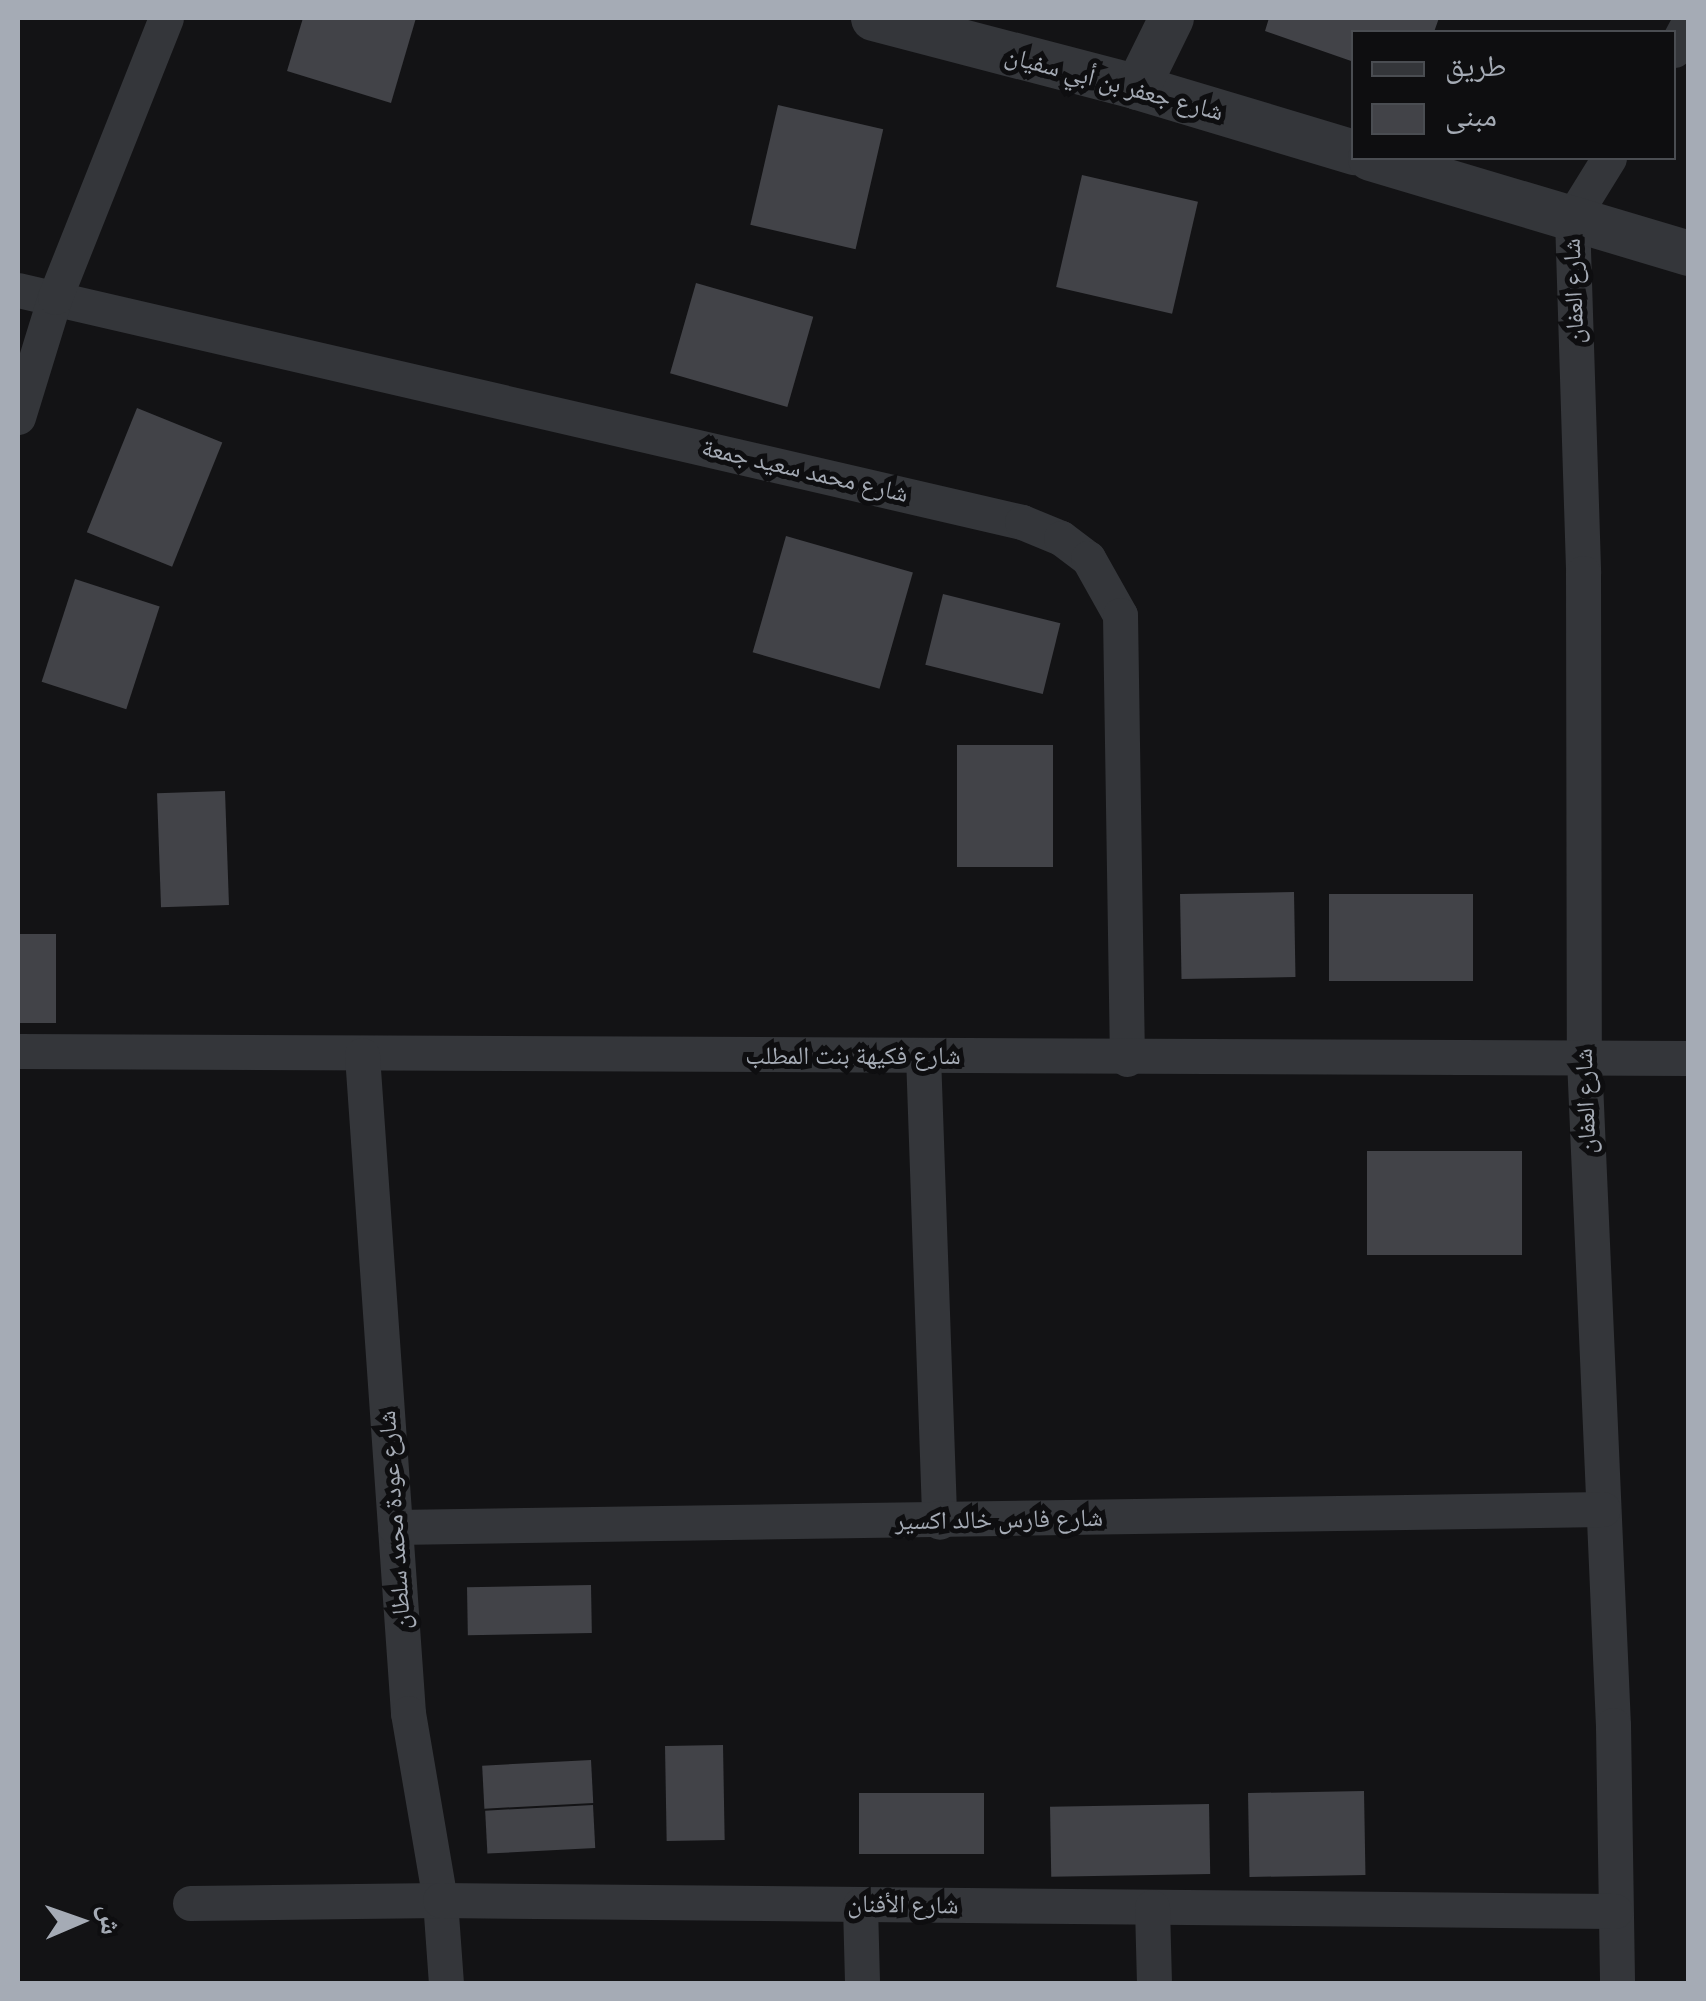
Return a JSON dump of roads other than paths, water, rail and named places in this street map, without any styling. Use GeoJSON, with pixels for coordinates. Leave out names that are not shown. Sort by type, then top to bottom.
{"type":"FeatureCollection","features":[{"type":"Feature","properties":{"kind":"street"},"geometry":{"type":"LineString","coordinates":[[18,417],[54,297],[166,18]]}},
{"type":"Feature","properties":{"kind":"street","name":"شارع جعفر بن أبي سفيان"},"geometry":{"type":"LineString","coordinates":[[873,18],[1137,87],[1351,151]]}},
{"type":"Feature","properties":{"kind":"street"},"geometry":{"type":"LineString","coordinates":[[1137,87],[1171,18]]}},
{"type":"Feature","properties":{"kind":"street"},"geometry":{"type":"LineString","coordinates":[[1676,46],[1688,24]]}},
{"type":"Feature","properties":{"kind":"street"},"geometry":{"type":"LineString","coordinates":[[1377,160],[1688,254]]}},
{"type":"Feature","properties":{"kind":"street"},"geometry":{"type":"LineString","coordinates":[[1572,218],[1608,160]]}},
{"type":"Feature","properties":{"kind":"street","name":"شارع العفان"},"geometry":{"type":"LineString","coordinates":[[1572,218],[1583,573],[1584,1059],[1617,1984]]}},
{"type":"Feature","properties":{"kind":"street","name":"شارع محمد سعيد جمعة"},"geometry":{"type":"LineString","coordinates":[[18,290],[1022,522],[1061,538],[1088,558],[1120,615],[1127,1059]]}},
{"type":"Feature","properties":{"kind":"street","name":"شارع فكيهة بنت المطلب"},"geometry":{"type":"LineString","coordinates":[[18,1051],[1127,1059],[1688,1058]]}},
{"type":"Feature","properties":{"kind":"street","name":"شارع عودة محمد سلطان"},"geometry":{"type":"LineString","coordinates":[[362,1054],[408,1713],[440,1900],[446,1984]]}},
{"type":"Feature","properties":{"kind":"street"},"geometry":{"type":"LineString","coordinates":[[923,1055],[940,1522]]}},
{"type":"Feature","properties":{"kind":"street","name":"شارع فارس خالد اكسير"},"geometry":{"type":"LineString","coordinates":[[395,1527],[940,1522],[1602,1509]]}},
{"type":"Feature","properties":{"kind":"street","name":"شارع الأفنان"},"geometry":{"type":"LineString","coordinates":[[190,1903],[440,1900],[1616,1911]]}},
{"type":"Feature","properties":{"kind":"street"},"geometry":{"type":"LineString","coordinates":[[860,1904],[862,1984]]}},
{"type":"Feature","properties":{"kind":"street"},"geometry":{"type":"LineString","coordinates":[[1152,1907],[1154,1984]]}}]}
